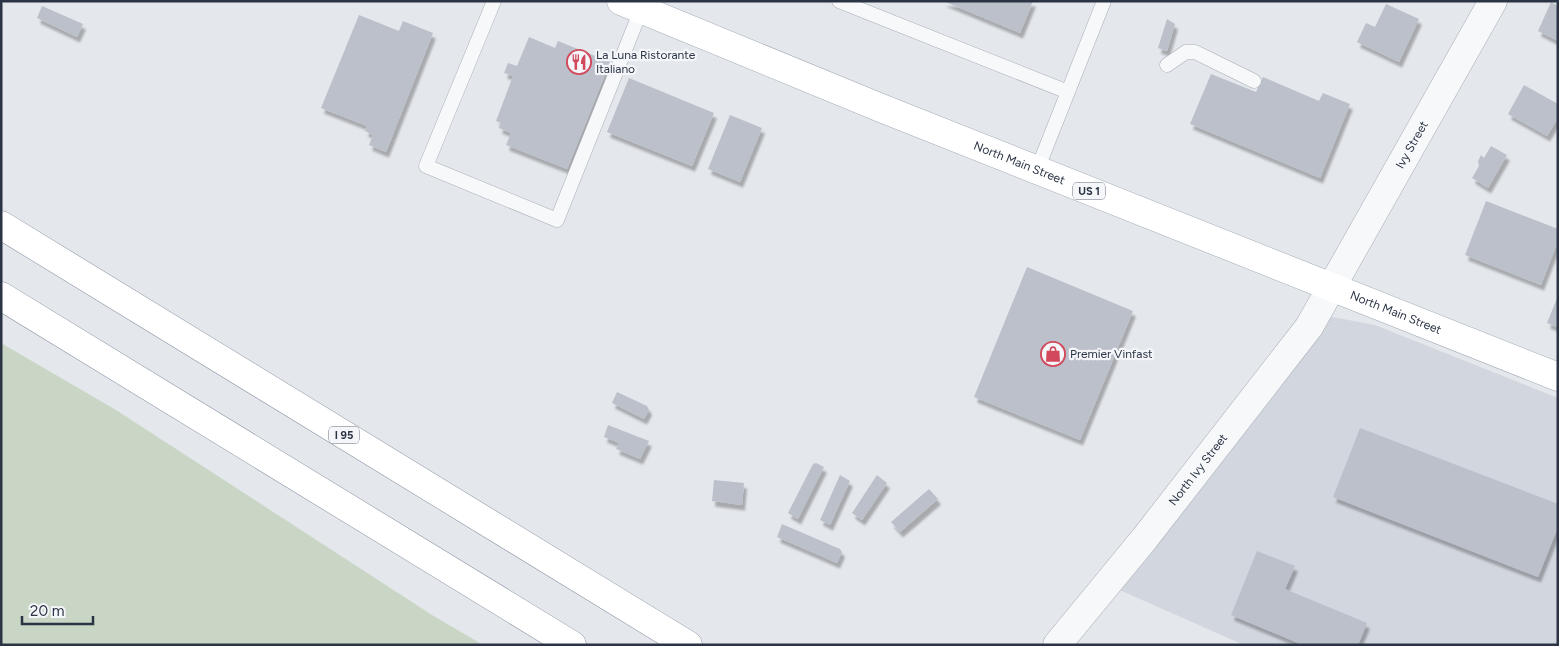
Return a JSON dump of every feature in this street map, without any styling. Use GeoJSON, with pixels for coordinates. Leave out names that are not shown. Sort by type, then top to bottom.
{"type":"FeatureCollection","features":[{"type":"Feature","properties":{"kind":"main road","name":"North Main Street"},"geometry":{"type":"LineString","coordinates":[[636,4],[1037,170],[1558,377]]}},
{"type":"Feature","properties":{"kind":"main road","name":"I 95"},"geometry":{"type":"LineString","coordinates":[[1,226],[688,645]]}},
{"type":"Feature","properties":{"kind":"main road"},"geometry":{"type":"LineString","coordinates":[[1,296],[572,645]]}},
{"type":"Feature","properties":{"kind":"street","name":"Ivy Street"},"geometry":{"type":"LineString","coordinates":[[1330,287],[1493,1]]}},
{"type":"Feature","properties":{"kind":"street","name":"North Ivy Street"},"geometry":{"type":"LineString","coordinates":[[1057,645],[1145,538],[1309,327],[1330,287]]}},
{"type":"Feature","properties":{"kind":"lane"},"geometry":{"type":"LineString","coordinates":[[494,1],[426,166],[557,220],[636,4]]}},
{"type":"Feature","properties":{"kind":"lane"},"geometry":{"type":"LineString","coordinates":[[840,1],[859,5],[1068,92]]}},
{"type":"Feature","properties":{"kind":"lane"},"geometry":{"type":"LineString","coordinates":[[1037,170],[1104,1]]}},
{"type":"Feature","properties":{"kind":"lane"},"geometry":{"type":"LineString","coordinates":[[1167,65],[1186,52],[1195,52],[1254,81]]}},
{"type":"Feature","properties":{"kind":"shaded area"},"geometry":{"type":"Polygon","coordinates":[[[1316,314],[1375,325],[1558,398],[1558,645],[1244,645],[1106,584],[1316,314]]]}},
{"type":"Feature","properties":{"kind":"green space"},"geometry":{"type":"Polygon","coordinates":[[[1,343],[116,410],[432,615],[483,645],[1,645],[1,343]]]}},
{"type":"Feature","properties":{"kind":"building"},"geometry":{"type":"Polygon","coordinates":[[[943,1],[1033,1],[1020,33],[943,1]]]}},
{"type":"Feature","properties":{"kind":"building"},"geometry":{"type":"Polygon","coordinates":[[[1551,2],[1558,6],[1558,41],[1538,31],[1551,2]]]}},
{"type":"Feature","properties":{"kind":"building"},"geometry":{"type":"Polygon","coordinates":[[[1386,4],[1419,19],[1399,62],[1357,42],[1366,23],[1375,27],[1386,4]]]}},
{"type":"Feature","properties":{"kind":"building"},"geometry":{"type":"Polygon","coordinates":[[[42,6],[83,24],[77,37],[37,18],[42,6]]]}},
{"type":"Feature","properties":{"kind":"building"},"geometry":{"type":"Polygon","coordinates":[[[359,15],[399,31],[403,21],[433,33],[386,152],[369,145],[373,135],[365,131],[367,126],[321,108],[359,15]]]}},
{"type":"Feature","properties":{"kind":"building"},"geometry":{"type":"Polygon","coordinates":[[[1167,19],[1175,24],[1167,51],[1158,48],[1167,19]]]}},
{"type":"Feature","properties":{"kind":"building"},"geometry":{"type":"Polygon","coordinates":[[[529,37],[555,48],[558,41],[610,62],[567,169],[506,145],[511,133],[499,128],[501,123],[496,121],[513,76],[504,73],[508,63],[517,66],[529,37]]]}},
{"type":"Feature","properties":{"kind":"building"},"geometry":{"type":"Polygon","coordinates":[[[1211,74],[1256,92],[1263,77],[1319,101],[1323,93],[1350,104],[1320,178],[1190,124],[1211,74]]]}},
{"type":"Feature","properties":{"kind":"building"},"geometry":{"type":"Polygon","coordinates":[[[629,78],[714,113],[692,166],[607,132],[629,78]]]}},
{"type":"Feature","properties":{"kind":"building"},"geometry":{"type":"Polygon","coordinates":[[[1524,85],[1558,104],[1558,118],[1547,136],[1508,114],[1524,85]]]}},
{"type":"Feature","properties":{"kind":"building"},"geometry":{"type":"Polygon","coordinates":[[[730,115],[762,128],[740,182],[708,169],[730,115]]]}},
{"type":"Feature","properties":{"kind":"building"},"geometry":{"type":"Polygon","coordinates":[[[1491,146],[1507,155],[1488,188],[1472,178],[1479,166],[1478,161],[1481,155],[1484,158],[1491,146]]]}},
{"type":"Feature","properties":{"kind":"building"},"geometry":{"type":"Polygon","coordinates":[[[1486,201],[1558,229],[1558,241],[1541,285],[1465,255],[1486,201]]]}},
{"type":"Feature","properties":{"kind":"building","name":"Premier Vinfast"},"geometry":{"type":"Polygon","coordinates":[[[1027,267],[1133,311],[1080,440],[974,397],[1027,267]]]}},
{"type":"Feature","properties":{"kind":"building"},"geometry":{"type":"Polygon","coordinates":[[[1558,296],[1558,326],[1557,327],[1547,323],[1558,296]]]}},
{"type":"Feature","properties":{"kind":"building"},"geometry":{"type":"Polygon","coordinates":[[[617,392],[647,406],[649,410],[644,419],[612,403],[617,392]]]}},
{"type":"Feature","properties":{"kind":"building"},"geometry":{"type":"Polygon","coordinates":[[[608,425],[649,441],[640,459],[616,449],[619,443],[604,437],[608,425]]]}},
{"type":"Feature","properties":{"kind":"building"},"geometry":{"type":"Polygon","coordinates":[[[1360,428],[1558,504],[1558,527],[1538,577],[1333,497],[1360,428]]]}},
{"type":"Feature","properties":{"kind":"building"},"geometry":{"type":"Polygon","coordinates":[[[816,463],[824,467],[798,519],[788,513],[813,464],[816,463]]]}},
{"type":"Feature","properties":{"kind":"building"},"geometry":{"type":"Polygon","coordinates":[[[840,475],[850,481],[830,525],[820,520],[840,475]]]}},
{"type":"Feature","properties":{"kind":"building"},"geometry":{"type":"Polygon","coordinates":[[[877,475],[887,483],[862,520],[852,513],[877,475]]]}},
{"type":"Feature","properties":{"kind":"building"},"geometry":{"type":"Polygon","coordinates":[[[714,480],[744,483],[742,505],[712,501],[714,480]]]}},
{"type":"Feature","properties":{"kind":"building"},"geometry":{"type":"Polygon","coordinates":[[[929,489],[938,499],[900,532],[891,522],[929,489]]]}},
{"type":"Feature","properties":{"kind":"building"},"geometry":{"type":"Polygon","coordinates":[[[782,524],[840,549],[842,552],[837,563],[777,537],[782,524]]]}},
{"type":"Feature","properties":{"kind":"building"},"geometry":{"type":"Polygon","coordinates":[[[1257,551],[1295,566],[1285,589],[1367,623],[1358,645],[1303,645],[1231,615],[1257,551]]]}},
{"type":"Feature","properties":{"kind":"place","name":"La Luna Ristorante Italiano"},"geometry":{"type":"Point","coordinates":[579,62]}},
{"type":"Feature","properties":{"kind":"place","name":"Premier Vinfast"},"geometry":{"type":"Point","coordinates":[1053,354]}}]}
